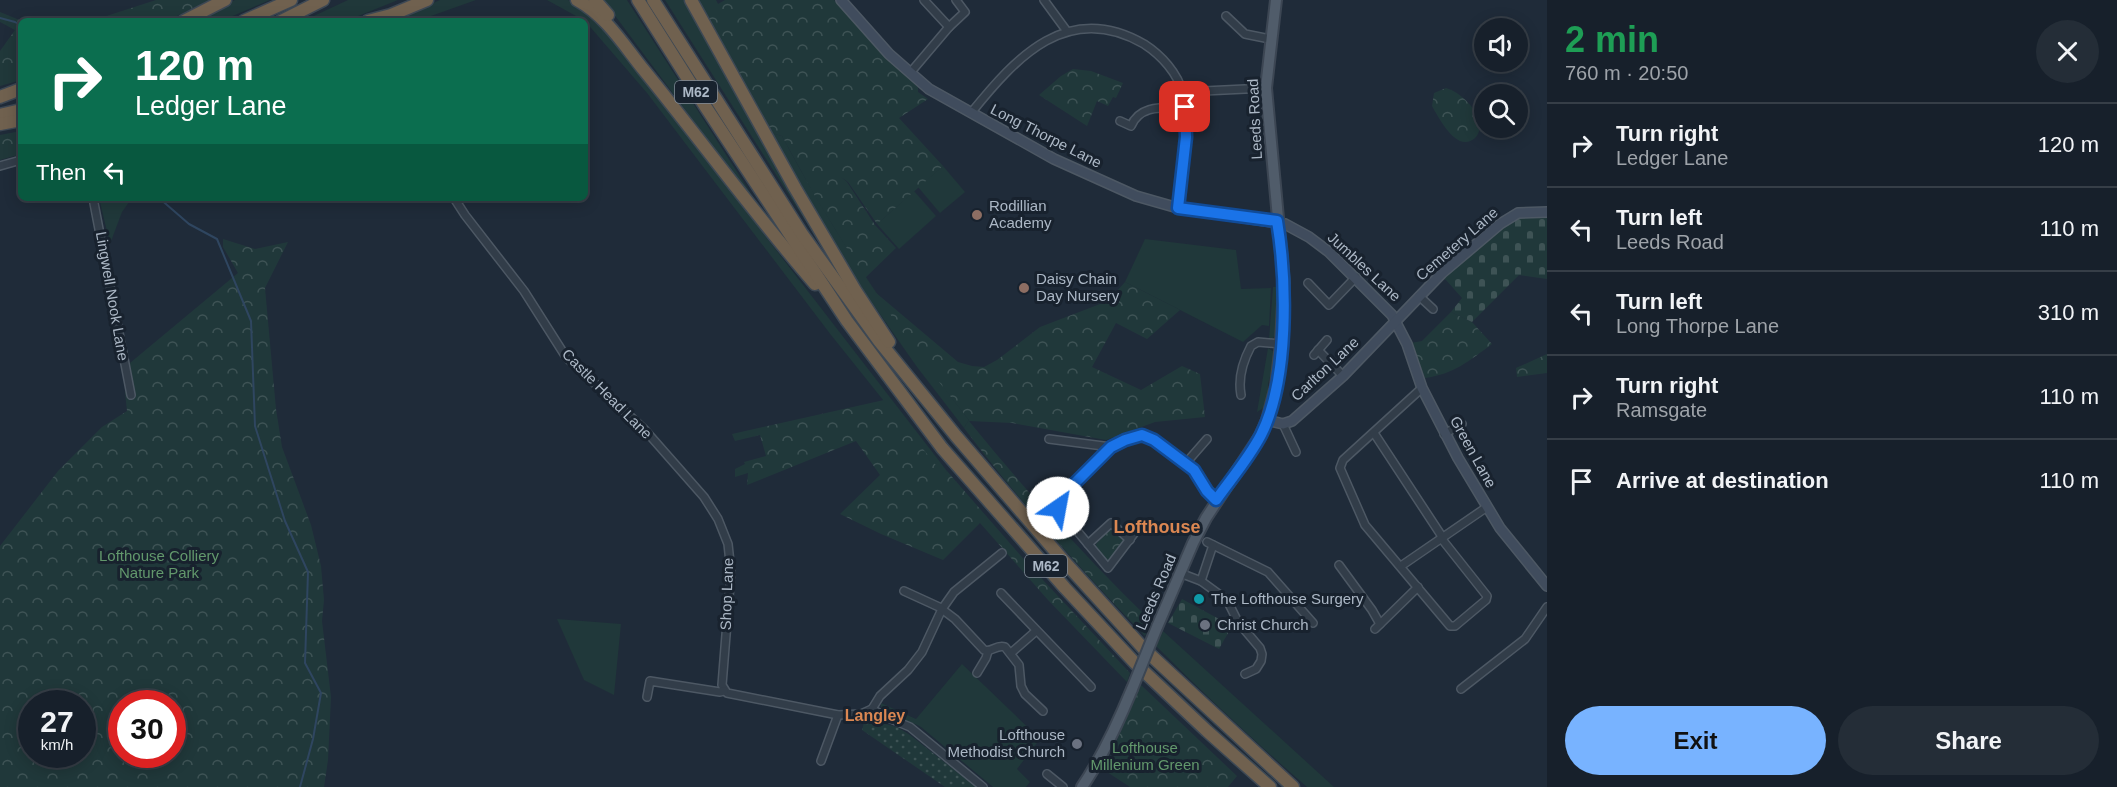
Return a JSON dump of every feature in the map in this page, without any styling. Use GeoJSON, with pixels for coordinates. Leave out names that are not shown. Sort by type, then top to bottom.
{"type":"FeatureCollection","features":[{"type":"Feature","properties":{"kind":"highway"},"geometry":{"type":"LineString","coordinates":[[190,18],[225,0]]}},
{"type":"Feature","properties":{"kind":"highway"},"geometry":{"type":"LineString","coordinates":[[251,18],[291,0]]}},
{"type":"Feature","properties":{"kind":"highway"},"geometry":{"type":"LineString","coordinates":[[287,18],[323,0]]}},
{"type":"Feature","properties":{"kind":"highway"},"geometry":{"type":"LineString","coordinates":[[374,18],[410,0]]}},
{"type":"Feature","properties":{"kind":"highway"},"geometry":{"type":"LineString","coordinates":[[380,18],[427,0]]}},
{"type":"Feature","properties":{"kind":"highway"},"geometry":{"type":"LineString","coordinates":[[577,0],[605,21],[665,94]]}},
{"type":"Feature","properties":{"kind":"highway"},"geometry":{"type":"LineString","coordinates":[[595,0],[642,58],[665,94]]}},
{"type":"Feature","properties":{"kind":"highway","name":"M62"},"geometry":{"type":"LineString","coordinates":[[638,0],[711,116],[847,321],[942,448],[1065,588],[1135,663],[1270,787]]}},
{"type":"Feature","properties":{"kind":"highway","name":"M62"},"geometry":{"type":"LineString","coordinates":[[653,0],[802,234],[879,341],[963,444],[1062,559],[1143,648],[1293,787]]}},
{"type":"Feature","properties":{"kind":"highway"},"geometry":{"type":"LineString","coordinates":[[691,0],[795,188],[855,290],[889,341],[896,361]]}},
{"type":"Feature","properties":{"kind":"highway"},"geometry":{"type":"LineString","coordinates":[[0,98],[18,93]]}},
{"type":"Feature","properties":{"kind":"highway","name":"M62"},"geometry":{"type":"LineString","coordinates":[[665,94],[773,236],[847,321]]}},
{"type":"Feature","properties":{"kind":"highway"},"geometry":{"type":"LineString","coordinates":[[0,115],[18,111]]}},
{"type":"Feature","properties":{"kind":"highway"},"geometry":{"type":"LineString","coordinates":[[0,124],[18,121]]}},
{"type":"Feature","properties":{"kind":"main road","name":"Long Thorpe Lane"},"geometry":{"type":"LineString","coordinates":[[841,0],[870,33],[929,89],[1066,166],[1136,196],[1178,208],[1277,221]]}},
{"type":"Feature","properties":{"kind":"main road","name":"Leeds Road"},"geometry":{"type":"LineString","coordinates":[[1082,787],[1097,765],[1117,725],[1193,543],[1216,500],[1253,448],[1267,420],[1276,386],[1284,283],[1266,88],[1276,0]]}},
{"type":"Feature","properties":{"kind":"main road","name":"Cemetery Lane"},"geometry":{"type":"LineString","coordinates":[[1396,320],[1442,273],[1508,218],[1518,213],[1547,212]]}},
{"type":"Feature","properties":{"kind":"main road","name":"Jumbles Lane"},"geometry":{"type":"LineString","coordinates":[[1277,221],[1309,237],[1356,277],[1396,320]]}},
{"type":"Feature","properties":{"kind":"main road","name":"Carlton Lane"},"geometry":{"type":"LineString","coordinates":[[1283,424],[1292,421],[1343,376],[1396,320]]}},
{"type":"Feature","properties":{"kind":"main road","name":"Green Lane"},"geometry":{"type":"LineString","coordinates":[[1396,320],[1422,388],[1444,434],[1510,541],[1547,586]]}},
{"type":"Feature","properties":{"kind":"main road"},"geometry":{"type":"LineString","coordinates":[[1267,420],[1283,424]]}},
{"type":"Feature","properties":{"kind":"street"},"geometry":{"type":"LineString","coordinates":[[924,0],[949,27]]}},
{"type":"Feature","properties":{"kind":"street"},"geometry":{"type":"LineString","coordinates":[[910,73],[949,27],[965,12],[956,0]]}},
{"type":"Feature","properties":{"kind":"street"},"geometry":{"type":"LineString","coordinates":[[1044,0],[1066,30]]}},
{"type":"Feature","properties":{"kind":"street"},"geometry":{"type":"LineString","coordinates":[[1226,16],[1245,34],[1270,39]]}},
{"type":"Feature","properties":{"kind":"street"},"geometry":{"type":"LineString","coordinates":[[971,113],[1000,77],[1026,51],[1066,30],[1091,25],[1106,27],[1135,39],[1153,51],[1169,67],[1178,79],[1183,92],[1186,137],[1178,208]]}},
{"type":"Feature","properties":{"kind":"street"},"geometry":{"type":"LineString","coordinates":[[1183,92],[1266,88]]}},
{"type":"Feature","properties":{"kind":"street"},"geometry":{"type":"LineString","coordinates":[[1120,121],[1131,126],[1134,119],[1145,110],[1185,107]]}},
{"type":"Feature","properties":{"kind":"street"},"geometry":{"type":"LineString","coordinates":[[0,166],[18,161]]}},
{"type":"Feature","properties":{"kind":"street","name":"Lingwell Nook Lane"},"geometry":{"type":"LineString","coordinates":[[94,201],[131,395]]}},
{"type":"Feature","properties":{"kind":"street","name":"Castle Head Lane"},"geometry":{"type":"LineString","coordinates":[[456,201],[524,291],[567,357],[645,430],[704,497]]}},
{"type":"Feature","properties":{"kind":"street"},"geometry":{"type":"LineString","coordinates":[[1308,283],[1329,305],[1356,277]]}},
{"type":"Feature","properties":{"kind":"street"},"geometry":{"type":"LineString","coordinates":[[1419,296],[1432,309]]}},
{"type":"Feature","properties":{"kind":"street"},"geometry":{"type":"LineString","coordinates":[[1327,340],[1316,353],[1343,376]]}},
{"type":"Feature","properties":{"kind":"street"},"geometry":{"type":"LineString","coordinates":[[1240,395],[1240,378],[1251,346],[1258,342],[1281,344]]}},
{"type":"Feature","properties":{"kind":"street"},"geometry":{"type":"LineString","coordinates":[[1374,433],[1442,538],[1487,596],[1486,600],[1455,626],[1450,626],[1365,525],[1340,468],[1343,460],[1422,388]]}},
{"type":"Feature","properties":{"kind":"street"},"geometry":{"type":"LineString","coordinates":[[1283,424],[1296,452]]}},
{"type":"Feature","properties":{"kind":"street"},"geometry":{"type":"LineString","coordinates":[[1444,434],[1462,424]]}},
{"type":"Feature","properties":{"kind":"street"},"geometry":{"type":"LineString","coordinates":[[1139,527],[1108,568],[1058,508],[1060,498],[1111,447],[1125,440],[1142,435],[1154,440],[1194,470],[1207,491],[1216,500]]}},
{"type":"Feature","properties":{"kind":"street"},"geometry":{"type":"LineString","coordinates":[[1049,439],[1111,447]]}},
{"type":"Feature","properties":{"kind":"street"},"geometry":{"type":"LineString","coordinates":[[1186,463],[1207,439]]}},
{"type":"Feature","properties":{"kind":"street","name":"Shop Lane"},"geometry":{"type":"LineString","coordinates":[[704,497],[718,519],[728,544],[731,572],[722,682],[727,693]]}},
{"type":"Feature","properties":{"kind":"street"},"geometry":{"type":"LineString","coordinates":[[1401,567],[1487,507]]}},
{"type":"Feature","properties":{"kind":"street"},"geometry":{"type":"LineString","coordinates":[[1088,544],[1111,523],[1130,540]]}},
{"type":"Feature","properties":{"kind":"street"},"geometry":{"type":"LineString","coordinates":[[1201,581],[1210,544],[1268,572],[1305,618],[1313,623]]}},
{"type":"Feature","properties":{"kind":"street"},"geometry":{"type":"LineString","coordinates":[[646,697],[650,681],[727,693],[838,715],[861,714],[872,709],[880,696],[908,670],[922,652],[942,609],[954,592],[1002,553]]}},
{"type":"Feature","properties":{"kind":"street"},"geometry":{"type":"LineString","coordinates":[[1348,563],[1339,567],[1364,597],[1378,627],[1418,587]]}},
{"type":"Feature","properties":{"kind":"street"},"geometry":{"type":"LineString","coordinates":[[1180,573],[1201,581],[1227,600],[1238,622],[1260,648],[1261,661],[1256,669],[1245,674]]}},
{"type":"Feature","properties":{"kind":"street"},"geometry":{"type":"LineString","coordinates":[[904,591],[936,604],[955,619],[982,649],[988,651],[1000,646],[1005,647],[1019,666],[1021,686],[1025,694],[1043,711]]}},
{"type":"Feature","properties":{"kind":"street"},"geometry":{"type":"LineString","coordinates":[[1001,593],[1091,687]]}},
{"type":"Feature","properties":{"kind":"street"},"geometry":{"type":"LineString","coordinates":[[1461,689],[1525,639],[1547,606]]}},
{"type":"Feature","properties":{"kind":"street"},"geometry":{"type":"LineString","coordinates":[[1011,653],[1036,631]]}},
{"type":"Feature","properties":{"kind":"street"},"geometry":{"type":"LineString","coordinates":[[977,673],[988,651]]}},
{"type":"Feature","properties":{"kind":"street"},"geometry":{"type":"LineString","coordinates":[[872,709],[910,727],[983,787]]}},
{"type":"Feature","properties":{"kind":"street"},"geometry":{"type":"LineString","coordinates":[[821,760],[838,715]]}},
{"type":"Feature","properties":{"kind":"street"},"geometry":{"type":"LineString","coordinates":[[1047,774],[1063,787]]}},
{"type":"Feature","properties":{"kind":"green space"},"geometry":{"type":"Polygon","coordinates":[[[156,0],[209,0],[173,18],[100,18],[156,0]]]}},
{"type":"Feature","properties":{"kind":"green space"},"geometry":{"type":"Polygon","coordinates":[[[235,0],[270,0],[228,18],[200,18],[235,0]]]}},
{"type":"Feature","properties":{"kind":"green space"},"geometry":{"type":"Polygon","coordinates":[[[348,0],[398,0],[353,18],[309,18],[348,0]]]}},
{"type":"Feature","properties":{"kind":"green space"},"geometry":{"type":"Polygon","coordinates":[[[440,0],[476,0],[425,18],[397,18],[440,0]]]}},
{"type":"Feature","properties":{"kind":"green space"},"geometry":{"type":"Polygon","coordinates":[[[547,0],[568,0],[599,21],[947,471],[943,475],[831,335],[647,93],[588,24],[588,18],[580,18],[547,0]]]}},
{"type":"Feature","properties":{"kind":"green space"},"geometry":{"type":"Polygon","coordinates":[[[602,0],[627,0],[771,225],[613,13],[602,0]]]}},
{"type":"Feature","properties":{"kind":"green space"},"geometry":{"type":"Polygon","coordinates":[[[665,0],[685,0],[817,236],[815,236],[665,0]]]}},
{"type":"Feature","properties":{"kind":"green space"},"geometry":{"type":"Polygon","coordinates":[[[699,0],[716,0],[718,4],[725,0],[834,0],[918,87],[918,92],[928,99],[899,118],[943,166],[877,224],[848,182],[841,177],[847,182],[875,225],[896,248],[865,278],[782,136],[772,133],[699,0]]]}},
{"type":"Feature","properties":{"kind":"green space"},"geometry":{"type":"Polygon","coordinates":[[[0,12],[18,19],[18,81],[0,86],[0,51],[15,30],[0,22],[0,12]]]}},
{"type":"Feature","properties":{"kind":"green space"},"geometry":{"type":"Polygon","coordinates":[[[1073,69],[1091,71],[1123,83],[1116,98],[1113,97],[1108,106],[1097,101],[1087,126],[1039,95],[1073,69]]]}},
{"type":"Feature","properties":{"kind":"green space"},"geometry":{"type":"Polygon","coordinates":[[[1446,88],[1468,102],[1474,110],[1475,138],[1468,142],[1462,141],[1449,132],[1432,106],[1434,93],[1446,88]]]}},
{"type":"Feature","properties":{"kind":"green space"},"geometry":{"type":"Polygon","coordinates":[[[18,132],[18,155],[0,160],[0,135],[18,132]]]}},
{"type":"Feature","properties":{"kind":"green space"},"geometry":{"type":"Polygon","coordinates":[[[772,133],[782,136],[824,211],[870,282],[918,352],[969,420],[964,428],[917,367],[849,270],[772,133]]]}},
{"type":"Feature","properties":{"kind":"green space"},"geometry":{"type":"Polygon","coordinates":[[[943,166],[965,192],[940,213],[918,187],[943,166]]]}},
{"type":"Feature","properties":{"kind":"green space"},"geometry":{"type":"Polygon","coordinates":[[[914,191],[936,216],[899,249],[877,224],[914,191]]]}},
{"type":"Feature","properties":{"kind":"green space"},"geometry":{"type":"Polygon","coordinates":[[[100,201],[130,201],[122,212],[110,244],[100,201]]]}},
{"type":"Feature","properties":{"kind":"green space"},"geometry":{"type":"Polygon","coordinates":[[[1520,216],[1547,216],[1547,279],[1519,275],[1472,322],[1451,312],[1462,298],[1446,280],[1442,279],[1498,230],[1520,216]]]}},
{"type":"Feature","properties":{"kind":"green space","name":"Lofthouse Colliery Nature Park"},"geometry":{"type":"Polygon","coordinates":[[[223,239],[255,249],[288,242],[265,288],[276,409],[282,447],[311,525],[321,566],[324,600],[322,621],[331,697],[328,760],[324,787],[0,787],[0,546],[58,471],[102,427],[127,411],[125,392],[130,363],[238,273],[223,247],[223,239]]]}},
{"type":"Feature","properties":{"kind":"green space"},"geometry":{"type":"Polygon","coordinates":[[[1145,239],[1236,250],[1241,289],[1271,288],[1269,326],[1262,325],[1243,342],[1125,282],[1145,239]]]}},
{"type":"Feature","properties":{"kind":"green space"},"geometry":{"type":"Polygon","coordinates":[[[1125,282],[1180,310],[1147,339],[1116,323],[1092,367],[1141,390],[1182,366],[1200,374],[1205,417],[1155,422],[1106,440],[1012,423],[969,421],[1057,524],[1151,621],[1145,636],[1052,535],[985,455],[964,428],[969,420],[921,359],[875,292],[958,362],[984,367],[997,360],[1040,327],[1108,301],[1125,282]]]}},
{"type":"Feature","properties":{"kind":"green space"},"geometry":{"type":"Polygon","coordinates":[[[1273,287],[1277,287],[1277,333],[1269,339],[1273,287]]]}},
{"type":"Feature","properties":{"kind":"green space"},"geometry":{"type":"Polygon","coordinates":[[[1451,312],[1472,322],[1492,344],[1453,370],[1425,378],[1411,343],[1422,341],[1451,312]]]}},
{"type":"Feature","properties":{"kind":"green space"},"geometry":{"type":"Polygon","coordinates":[[[1268,348],[1274,352],[1275,358],[1265,407],[1257,412],[1268,348]]]}},
{"type":"Feature","properties":{"kind":"green space"},"geometry":{"type":"Polygon","coordinates":[[[1547,354],[1547,373],[1517,377],[1516,368],[1547,354]]]}},
{"type":"Feature","properties":{"kind":"green space"},"geometry":{"type":"Polygon","coordinates":[[[884,400],[943,474],[947,471],[1028,564],[1130,673],[1127,682],[1048,600],[980,523],[943,560],[840,514],[880,475],[856,441],[747,485],[748,473],[735,477],[735,469],[745,464],[744,462],[766,456],[760,435],[735,441],[732,434],[884,400]]]}},
{"type":"Feature","properties":{"kind":"green space"},"geometry":{"type":"Polygon","coordinates":[[[1110,529],[1125,540],[1113,558],[1106,561],[1097,551],[1096,544],[1110,529]]]}},
{"type":"Feature","properties":{"kind":"green space"},"geometry":{"type":"Polygon","coordinates":[[[1182,599],[1232,626],[1219,649],[1168,623],[1182,599]]]}},
{"type":"Feature","properties":{"kind":"green space"},"geometry":{"type":"Polygon","coordinates":[[[557,619],[621,624],[614,695],[584,680],[557,619]]]}},
{"type":"Feature","properties":{"kind":"green space"},"geometry":{"type":"Polygon","coordinates":[[[1163,631],[1334,787],[1307,787],[1249,736],[1156,646],[1163,631]]]}},
{"type":"Feature","properties":{"kind":"green space"},"geometry":{"type":"Polygon","coordinates":[[[962,664],[1040,739],[1017,769],[1030,782],[1026,787],[993,787],[921,727],[889,714],[881,708],[881,703],[916,719],[962,664]]]}},
{"type":"Feature","properties":{"kind":"green space","name":"Lofthouse Millenium Green"},"geometry":{"type":"Polygon","coordinates":[[[1141,685],[1237,776],[1228,787],[1130,787],[1104,770],[1141,685]]]}},
{"type":"Feature","properties":{"kind":"green space"},"geometry":{"type":"Polygon","coordinates":[[[865,719],[897,727],[976,787],[945,787],[862,730],[865,719]]]}},
{"type":"Feature","properties":{"kind":"waterway"},"geometry":{"type":"LineString","coordinates":[[0,18],[18,24]]}},
{"type":"Feature","properties":{"kind":"waterway"},"geometry":{"type":"LineString","coordinates":[[162,201],[189,224],[217,239],[251,321],[255,426],[285,521],[308,572],[305,663],[321,693],[313,739],[300,787]]}},
{"type":"Feature","properties":{"kind":"place","name":"Rodillian Academy"},"geometry":{"type":"Point","coordinates":[977,215]}},
{"type":"Feature","properties":{"kind":"place","name":"Daisy Chain Day Nursery"},"geometry":{"type":"Point","coordinates":[1024,288]}},
{"type":"Feature","properties":{"kind":"place","name":"The Lofthouse Surgery"},"geometry":{"type":"Point","coordinates":[1199,599]}},
{"type":"Feature","properties":{"kind":"place","name":"Christ Church"},"geometry":{"type":"Point","coordinates":[1205,625]}},
{"type":"Feature","properties":{"kind":"place","name":"Lofthouse Methodist Church"},"geometry":{"type":"Point","coordinates":[1077,744]}},
{"type":"Feature","properties":{"kind":"district","name":"Lofthouse"},"geometry":{"type":"Point","coordinates":[1157,527]}},
{"type":"Feature","properties":{"kind":"district","name":"Langley"},"geometry":{"type":"Point","coordinates":[875,715]}},
{"type":"Feature","properties":{"kind":"route"},"geometry":{"type":"LineString","coordinates":[[1058,508],[1058,500],[1111,447],[1142,435],[1154,440],[1194,470],[1207,491],[1216,500],[1253,448],[1267,420],[1276,386],[1281,344],[1284,283],[1277,221],[1178,208],[1186,137],[1185,107]]}}]}
